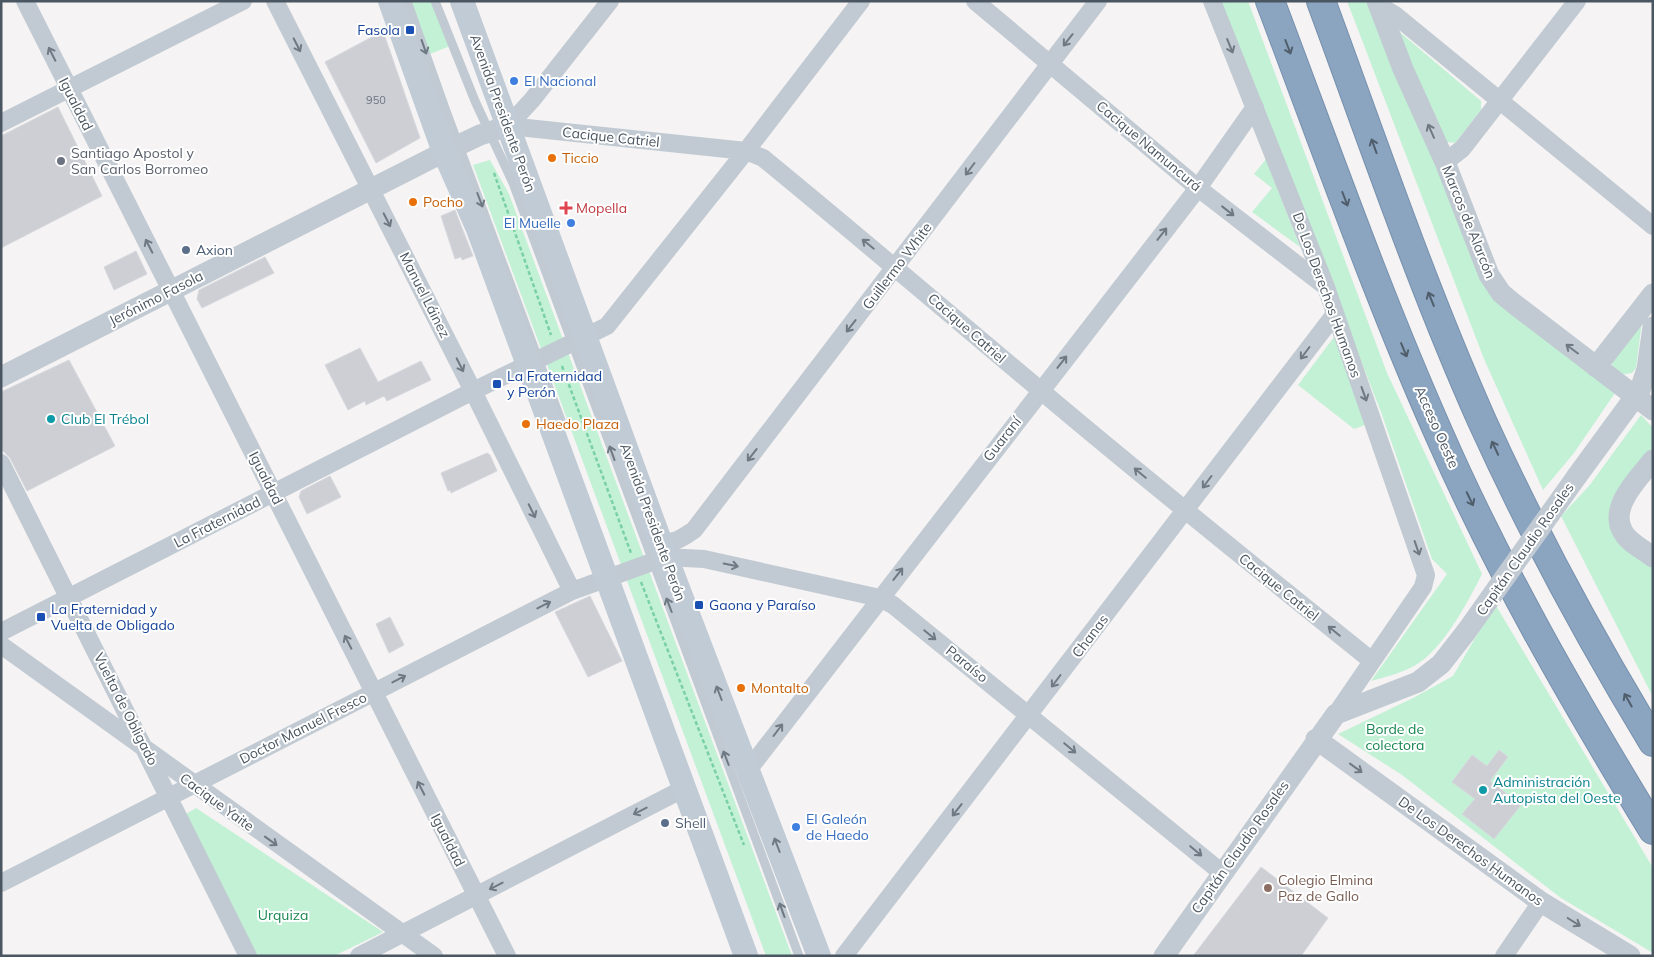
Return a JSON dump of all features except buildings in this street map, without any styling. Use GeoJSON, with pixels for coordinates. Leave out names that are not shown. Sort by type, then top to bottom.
{"type":"FeatureCollection","features":[{"type":"Feature","properties":{"kind":"highway","name":"Acceso Oeste"},"geometry":{"type":"LineString","coordinates":[[1270,1],[1397,334],[1439,435],[1540,637],[1653,830]]}},
{"type":"Feature","properties":{"kind":"highway"},"geometry":{"type":"LineString","coordinates":[[1321,1],[1419,269],[1482,421],[1550,561],[1653,742]]}},
{"type":"Feature","properties":{"kind":"main road"},"geometry":{"type":"LineString","coordinates":[[390,1],[452,149],[478,229],[534,361],[611,576],[683,789],[746,956]]}},
{"type":"Feature","properties":{"kind":"main road","name":"Avenida Presidente Perón"},"geometry":{"type":"LineString","coordinates":[[462,1],[498,129],[571,344],[653,557],[749,769],[819,956]]}},
{"type":"Feature","properties":{"kind":"street","name":"Igualdad"},"geometry":{"type":"LineString","coordinates":[[24,1],[507,956]]}},
{"type":"Feature","properties":{"kind":"street"},"geometry":{"type":"LineString","coordinates":[[1,123],[243,1]]}},
{"type":"Feature","properties":{"kind":"street","name":"Manuel Láinez"},"geometry":{"type":"LineString","coordinates":[[275,1],[572,591]]}},
{"type":"Feature","properties":{"kind":"street"},"geometry":{"type":"LineString","coordinates":[[498,129],[532,100],[610,1]]}},
{"type":"Feature","properties":{"kind":"street","name":"La Fraternidad"},"geometry":{"type":"LineString","coordinates":[[1,632],[473,391],[607,326],[746,151],[861,1]]}},
{"type":"Feature","properties":{"kind":"street","name":"Cacique Namuncurá"},"geometry":{"type":"LineString","coordinates":[[975,1],[1198,188],[1326,287]]}},
{"type":"Feature","properties":{"kind":"street","name":"Guillermo White"},"geometry":{"type":"LineString","coordinates":[[653,557],[670,543],[678,541],[694,530],[1098,1]]}},
{"type":"Feature","properties":{"kind":"street","name":"De Los Derechos Humanos"},"geometry":{"type":"LineString","coordinates":[[1212,1],[1326,287],[1424,566],[1425,582],[1420,592]]}},
{"type":"Feature","properties":{"kind":"street"},"geometry":{"type":"LineString","coordinates":[[1445,162],[1462,149],[1577,1]]}},
{"type":"Feature","properties":{"kind":"street"},"geometry":{"type":"LineString","coordinates":[[1377,3],[1653,226]]}},
{"type":"Feature","properties":{"kind":"street","name":"Marcos de Alarcón"},"geometry":{"type":"LineString","coordinates":[[1377,3],[1403,69],[1445,162],[1494,284],[1513,303],[1653,410]]}},
{"type":"Feature","properties":{"kind":"street","name":"Guaraní"},"geometry":{"type":"LineString","coordinates":[[749,769],[1198,188],[1255,107]]}},
{"type":"Feature","properties":{"kind":"street","name":"Jerónimo Fasola"},"geometry":{"type":"LineString","coordinates":[[1,377],[371,189],[452,149],[498,129]]}},
{"type":"Feature","properties":{"kind":"street","name":"Cacique Catriel"},"geometry":{"type":"LineString","coordinates":[[498,129],[746,151],[763,158],[896,267],[1185,511],[1372,661]]}},
{"type":"Feature","properties":{"kind":"street"},"geometry":{"type":"LineString","coordinates":[[1596,367],[1653,294]]}},
{"type":"Feature","properties":{"kind":"street","name":"Chanas"},"geometry":{"type":"LineString","coordinates":[[844,956],[1335,314]]}},
{"type":"Feature","properties":{"kind":"street","name":"Capitán Claudio Rosales"},"geometry":{"type":"LineString","coordinates":[[1336,714],[1418,682],[1441,664],[1636,396],[1644,379],[1653,327]]}},
{"type":"Feature","properties":{"kind":"street"},"geometry":{"type":"LineString","coordinates":[[1653,460],[1622,502],[1618,514],[1619,523],[1629,540],[1653,557]]}},
{"type":"Feature","properties":{"kind":"street","name":"Vuelta de Obligado"},"geometry":{"type":"LineString","coordinates":[[1,463],[147,750],[248,956]]}},
{"type":"Feature","properties":{"kind":"street"},"geometry":{"type":"LineString","coordinates":[[694,530],[695,547],[704,559]]}},
{"type":"Feature","properties":{"kind":"street","name":"Paraíso"},"geometry":{"type":"LineString","coordinates":[[653,557],[704,559],[880,598],[892,605],[1030,715],[1221,872]]}},
{"type":"Feature","properties":{"kind":"street","name":"Doctor Manuel Fresco"},"geometry":{"type":"LineString","coordinates":[[1,883],[572,591],[653,557]]}},
{"type":"Feature","properties":{"kind":"street","name":"Capitán Claudio Rosales"},"geometry":{"type":"LineString","coordinates":[[1164,956],[1221,872],[1336,714],[1420,592]]}},
{"type":"Feature","properties":{"kind":"street","name":"Cacique Yaite"},"geometry":{"type":"LineString","coordinates":[[1,645],[193,785],[434,956]]}},
{"type":"Feature","properties":{"kind":"street","name":"De Los Derechos Humanos"},"geometry":{"type":"LineString","coordinates":[[1316,739],[1541,902],[1630,956]]}},
{"type":"Feature","properties":{"kind":"street"},"geometry":{"type":"LineString","coordinates":[[359,956],[683,789]]}},
{"type":"Feature","properties":{"kind":"street"},"geometry":{"type":"LineString","coordinates":[[1504,956],[1541,902]]}},
{"type":"Feature","properties":{"kind":"lane"},"geometry":{"type":"LineString","coordinates":[[407,1],[452,149]]}},
{"type":"Feature","properties":{"kind":"lane"},"geometry":{"type":"LineString","coordinates":[[435,1],[498,129]]}},
{"type":"Feature","properties":{"kind":"lane"},"geometry":{"type":"LineString","coordinates":[[534,361],[564,430]]}},
{"type":"Feature","properties":{"kind":"lane"},"geometry":{"type":"LineString","coordinates":[[589,502],[611,576],[756,956]]}},
{"type":"Feature","properties":{"kind":"lane"},"geometry":{"type":"LineString","coordinates":[[653,557],[799,956]]}},
{"type":"Feature","properties":{"kind":"path"},"geometry":{"type":"LineString","coordinates":[[494,172],[571,344],[653,557],[747,854]]}},
{"type":"Feature","properties":{"kind":"green space"},"geometry":{"type":"Polygon","coordinates":[[[410,1],[433,1],[450,46],[430,54],[410,1]]]}},
{"type":"Feature","properties":{"kind":"green space"},"geometry":{"type":"Polygon","coordinates":[[[1220,1],[1248,1],[1387,373],[1482,574],[1453,625],[1444,638],[1424,659],[1414,666],[1393,675],[1371,681],[1447,574],[1432,559],[1381,412],[1220,1]]]}},
{"type":"Feature","properties":{"kind":"green space"},"geometry":{"type":"Polygon","coordinates":[[[1347,1],[1368,1],[1428,141],[1482,283],[1615,393],[1574,453],[1543,490],[1484,359],[1347,1]]]}},
{"type":"Feature","properties":{"kind":"green space"},"geometry":{"type":"Polygon","coordinates":[[[1395,28],[1481,101],[1481,110],[1455,143],[1447,142],[1395,28]]]}},
{"type":"Feature","properties":{"kind":"green space"},"geometry":{"type":"Polygon","coordinates":[[[1266,159],[1300,247],[1252,212],[1272,188],[1254,174],[1266,159]]]}},
{"type":"Feature","properties":{"kind":"green space"},"geometry":{"type":"Polygon","coordinates":[[[490,160],[509,194],[792,956],[766,956],[473,165],[490,160]]]}},
{"type":"Feature","properties":{"kind":"green space"},"geometry":{"type":"Polygon","coordinates":[[[1642,321],[1636,368],[1632,373],[1620,375],[1612,366],[1612,360],[1642,321]]]}},
{"type":"Feature","properties":{"kind":"green space"},"geometry":{"type":"Polygon","coordinates":[[[1334,337],[1365,425],[1354,429],[1298,385],[1334,337]]]}},
{"type":"Feature","properties":{"kind":"green space"},"geometry":{"type":"Polygon","coordinates":[[[1641,415],[1653,428],[1653,449],[1619,493],[1612,512],[1653,566],[1653,697],[1561,516],[1589,486],[1641,415]]]}},
{"type":"Feature","properties":{"kind":"green space","name":"Borde de colectora"},"geometry":{"type":"Polygon","coordinates":[[[1495,604],[1653,868],[1653,953],[1561,898],[1402,775],[1338,734],[1413,698],[1453,676],[1495,604]]]}},
{"type":"Feature","properties":{"kind":"green space","name":"Urquiza"},"geometry":{"type":"Polygon","coordinates":[[[196,808],[383,932],[334,956],[257,956],[186,814],[196,808]]]}},
{"type":"Feature","properties":{"kind":"place","name":"Fasola"},"geometry":{"type":"Point","coordinates":[410,30]}},
{"type":"Feature","properties":{"kind":"place","name":"El Nacional"},"geometry":{"type":"Point","coordinates":[514,81]}},
{"type":"Feature","properties":{"kind":"place","name":"Ticcio"},"geometry":{"type":"Point","coordinates":[552,158]}},
{"type":"Feature","properties":{"kind":"place","name":"Santiago Apostol y San Carlos Borromeo"},"geometry":{"type":"Point","coordinates":[61,161]}},
{"type":"Feature","properties":{"kind":"place","name":"Pocho"},"geometry":{"type":"Point","coordinates":[413,202]}},
{"type":"Feature","properties":{"kind":"place","name":"Mopella"},"geometry":{"type":"Point","coordinates":[566,208]}},
{"type":"Feature","properties":{"kind":"place","name":"El Muelle"},"geometry":{"type":"Point","coordinates":[571,223]}},
{"type":"Feature","properties":{"kind":"place","name":"Axion"},"geometry":{"type":"Point","coordinates":[186,250]}},
{"type":"Feature","properties":{"kind":"place","name":"La Fraternidad y Perón"},"geometry":{"type":"Point","coordinates":[497,384]}},
{"type":"Feature","properties":{"kind":"place","name":"Club El Trébol"},"geometry":{"type":"Point","coordinates":[51,419]}},
{"type":"Feature","properties":{"kind":"place","name":"Haedo Plaza"},"geometry":{"type":"Point","coordinates":[526,424]}},
{"type":"Feature","properties":{"kind":"place","name":"Gaona y Paraíso"},"geometry":{"type":"Point","coordinates":[699,605]}},
{"type":"Feature","properties":{"kind":"place","name":"La Fraternidad y Vuelta de Obligado"},"geometry":{"type":"Point","coordinates":[41,617]}},
{"type":"Feature","properties":{"kind":"place","name":"Montalto"},"geometry":{"type":"Point","coordinates":[741,688]}},
{"type":"Feature","properties":{"kind":"place","name":"Administración Autopista del Oeste"},"geometry":{"type":"Point","coordinates":[1483,790]}},
{"type":"Feature","properties":{"kind":"place","name":"Shell"},"geometry":{"type":"Point","coordinates":[665,823]}},
{"type":"Feature","properties":{"kind":"place","name":"El Galeón de Haedo"},"geometry":{"type":"Point","coordinates":[796,827]}},
{"type":"Feature","properties":{"kind":"place","name":"Colegio Elmina Paz de Gallo"},"geometry":{"type":"Point","coordinates":[1268,888]}}]}
